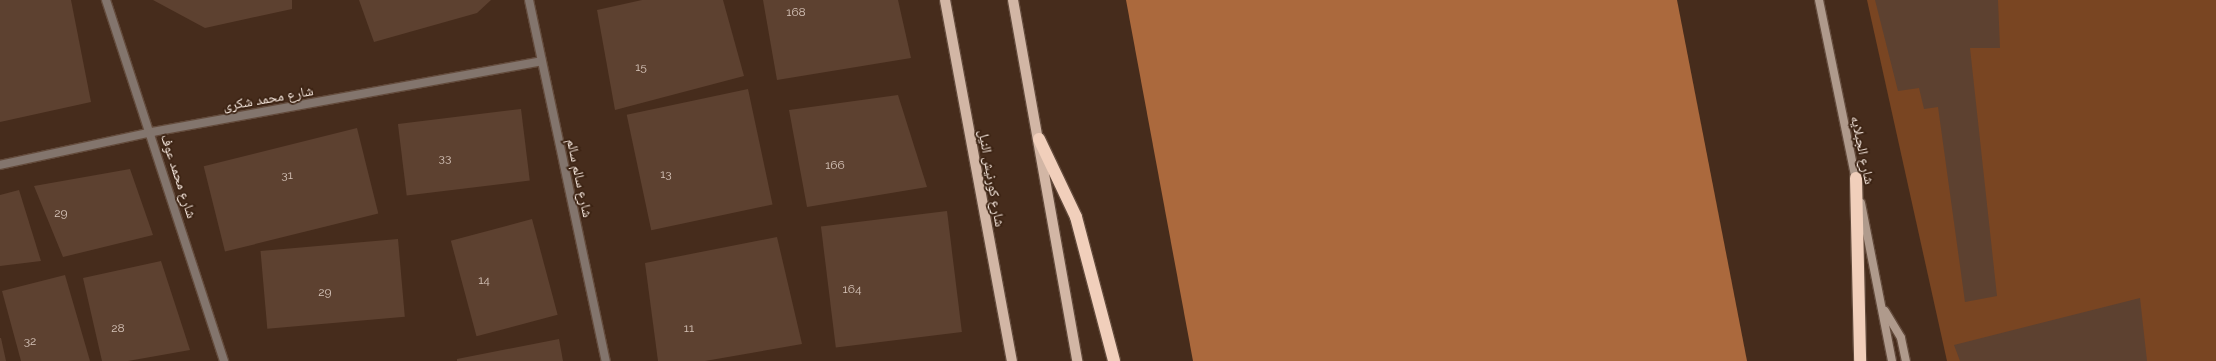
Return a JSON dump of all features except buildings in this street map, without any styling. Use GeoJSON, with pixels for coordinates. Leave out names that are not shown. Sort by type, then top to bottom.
{"type":"FeatureCollection","features":[{"type":"Feature","properties":{"kind":"highway"},"geometry":{"type":"LineString","coordinates":[[1038,139],[1076,217],[1114,361]]}},
{"type":"Feature","properties":{"kind":"highway"},"geometry":{"type":"LineString","coordinates":[[1856,178],[1860,361]]}},
{"type":"Feature","properties":{"kind":"main road","name":"شارع كورنيش النيل"},"geometry":{"type":"LineString","coordinates":[[945,0],[1012,361]]}},
{"type":"Feature","properties":{"kind":"main road"},"geometry":{"type":"LineString","coordinates":[[1013,0],[1077,361]]}},
{"type":"Feature","properties":{"kind":"street","name":"شارع محمد عوف"},"geometry":{"type":"LineString","coordinates":[[106,0],[152,132],[224,361]]}},
{"type":"Feature","properties":{"kind":"street","name":"شارع سالم سالم"},"geometry":{"type":"LineString","coordinates":[[529,0],[606,361]]}},
{"type":"Feature","properties":{"kind":"street","name":"شارع الجبلايه"},"geometry":{"type":"LineString","coordinates":[[1819,0],[1882,305],[1892,361]]}},
{"type":"Feature","properties":{"kind":"street","name":"شارع محمد شكرى"},"geometry":{"type":"LineString","coordinates":[[0,165],[152,132],[542,61]]}},
{"type":"Feature","properties":{"kind":"street","name":"شارع الجبلايه"},"geometry":{"type":"LineString","coordinates":[[1882,305],[1901,338],[1906,361]]}},
{"type":"Feature","properties":{"kind":"shaded area"},"geometry":{"type":"Polygon","coordinates":[[[1126,0],[1677,0],[1747,361],[1193,361],[1126,0]]]}},
{"type":"Feature","properties":{"kind":"shaded area"},"geometry":{"type":"Polygon","coordinates":[[[1867,0],[2216,0],[2216,361],[1947,361],[1867,0]]]}}]}
